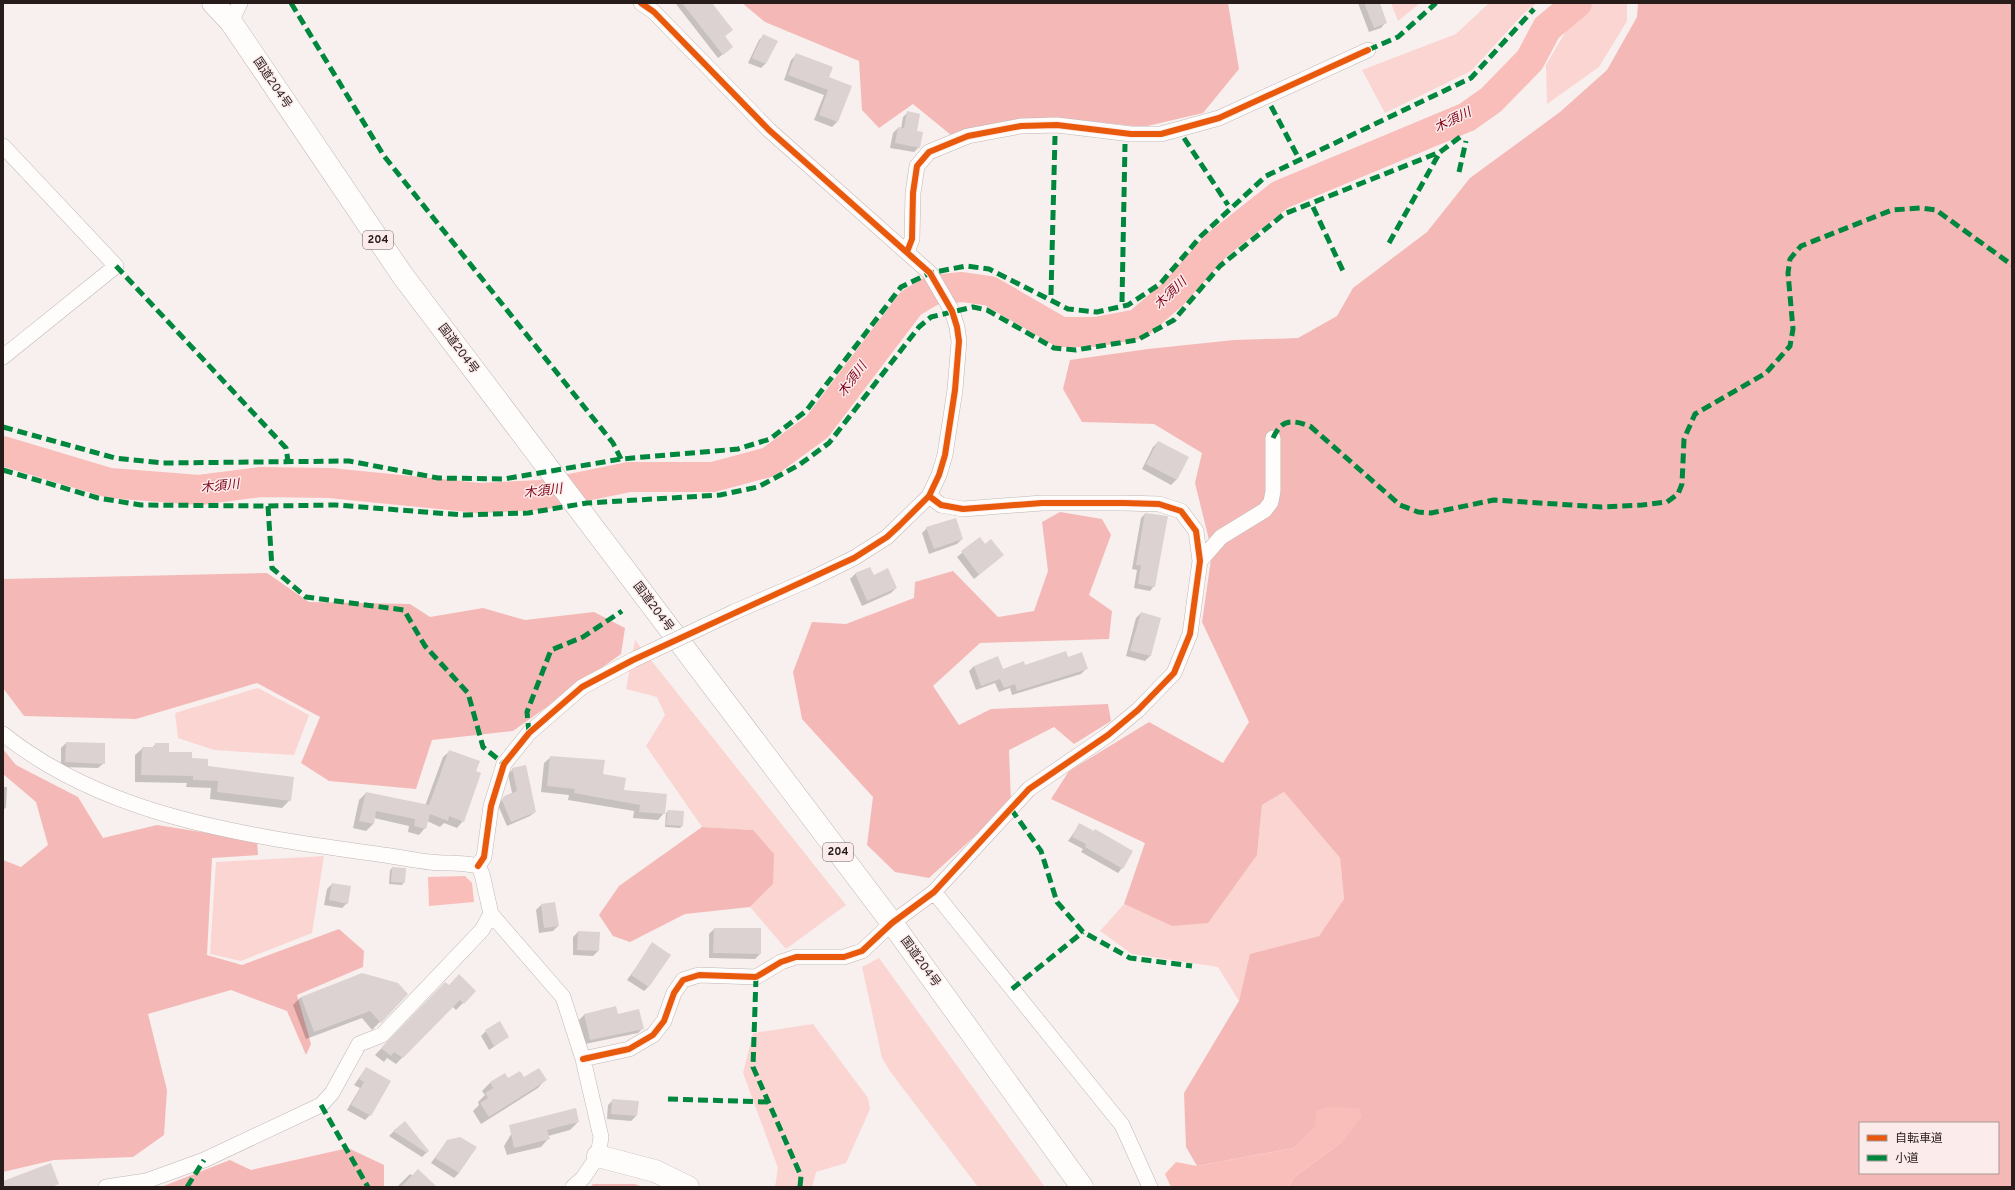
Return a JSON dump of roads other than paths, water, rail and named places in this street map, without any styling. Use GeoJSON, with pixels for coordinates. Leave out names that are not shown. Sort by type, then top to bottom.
{"type":"FeatureCollection","features":[{"type":"Feature","properties":{"kind":"main road","name":"国道204号"},"geometry":{"type":"LineString","coordinates":[[213,3],[235,13],[403,276],[892,924],[1082,1187]]}},
{"type":"Feature","properties":{"kind":"main road"},"geometry":{"type":"LineString","coordinates":[[598,1156],[655,1171],[688,1187]]}},
{"type":"Feature","properties":{"kind":"street"},"geometry":{"type":"LineString","coordinates":[[478,866],[484,857],[491,806],[504,764],[529,732],[582,687],[633,660],[734,612],[811,579],[854,558],[887,537],[929,496],[939,475],[945,455],[955,390],[959,341],[957,327],[952,311],[930,273],[769,130],[654,12],[641,3]]}},
{"type":"Feature","properties":{"kind":"street"},"geometry":{"type":"LineString","coordinates":[[907,252],[912,239],[913,193],[917,166],[929,152],[968,136],[1021,126],[1057,125],[1131,134],[1161,134],[1219,118],[1368,50]]}},
{"type":"Feature","properties":{"kind":"street"},"geometry":{"type":"LineString","coordinates":[[3,146],[116,266],[3,357]]}},
{"type":"Feature","properties":{"kind":"street"},"geometry":{"type":"LineString","coordinates":[[1200,561],[1221,537],[1265,510],[1271,502],[1273,491],[1272,438]]}},
{"type":"Feature","properties":{"kind":"street"},"geometry":{"type":"LineString","coordinates":[[584,1059],[629,1049],[653,1035],[664,1021],[674,993],[683,980],[699,975],[756,977],[781,962],[796,957],[844,957],[862,951],[892,924],[934,892],[1028,789],[1108,735],[1138,710],[1174,673],[1190,634],[1200,561],[1196,530],[1181,511],[1159,504],[1042,503],[963,509],[941,505],[929,496]]}},
{"type":"Feature","properties":{"kind":"street"},"geometry":{"type":"LineString","coordinates":[[3,734],[28,754],[59,772],[120,798],[170,816],[209,827],[431,862],[462,862],[478,866],[482,874],[492,914],[563,997],[584,1059],[601,1137],[598,1156],[583,1178],[574,1187]]}},
{"type":"Feature","properties":{"kind":"street"},"geometry":{"type":"LineString","coordinates":[[934,892],[1122,1126],[1150,1187]]}},
{"type":"Feature","properties":{"kind":"street"},"geometry":{"type":"LineString","coordinates":[[106,1187],[146,1181],[204,1160],[321,1105],[332,1093],[360,1044],[382,1035],[482,930],[492,914]]}},
{"type":"Feature","properties":{"kind":"waterway","name":"木須川"},"geometry":{"type":"LineString","coordinates":[[3,451],[110,483],[199,490],[261,482],[330,483],[479,498],[541,495],[629,477],[713,477],[769,462],[817,427],[911,303],[933,290],[962,287],[990,291],[1061,332],[1096,332],[1138,324],[1173,294],[1217,245],[1280,195],[1467,117],[1491,100],[1530,60],[1547,28],[1577,3]]}}]}
